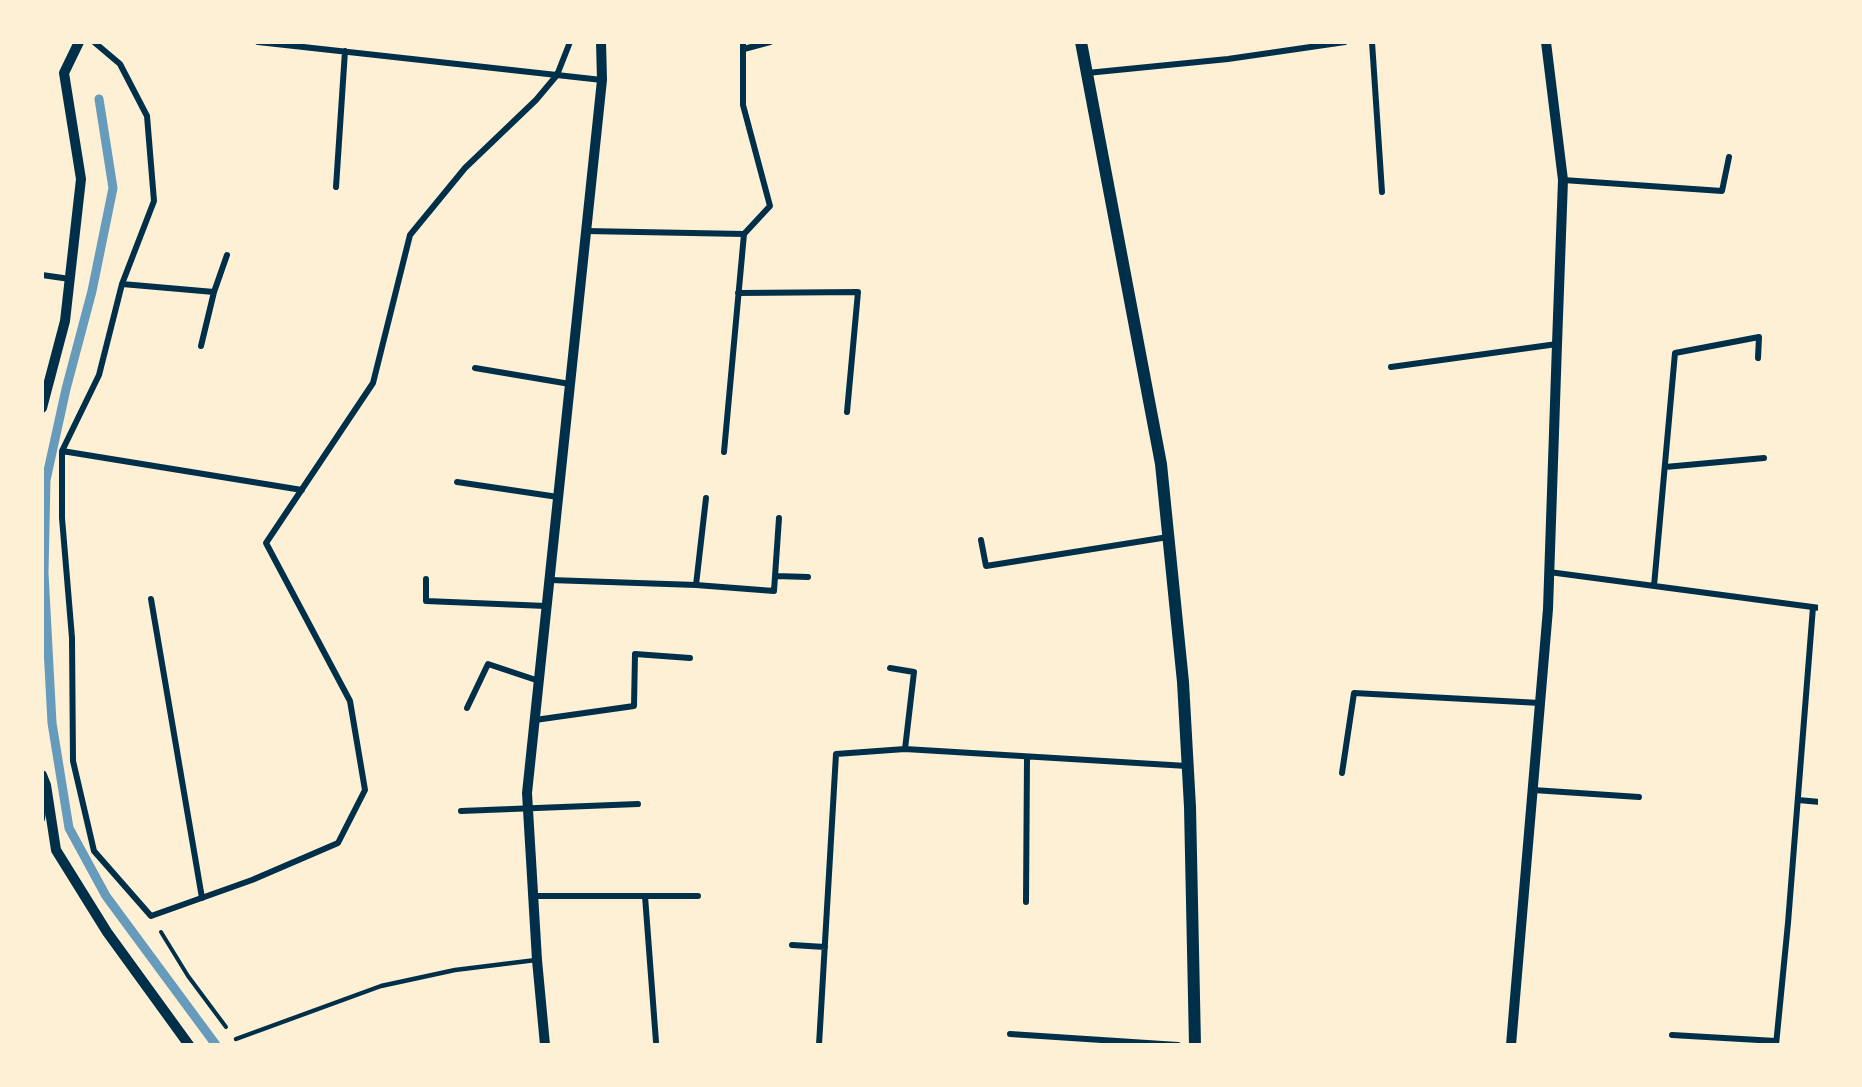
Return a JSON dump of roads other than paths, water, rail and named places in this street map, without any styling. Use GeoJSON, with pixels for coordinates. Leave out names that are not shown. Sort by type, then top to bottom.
{"type":"FeatureCollection","features":[{"type":"Feature","properties":{"kind":"main road"},"geometry":{"type":"LineString","coordinates":[[1081,42],[1161,464],[1183,682],[1188,766],[1195,1045]]}},
{"type":"Feature","properties":{"kind":"street"},"geometry":{"type":"LineString","coordinates":[[42,408],[65,321],[81,179],[64,73],[79,42]]}},
{"type":"Feature","properties":{"kind":"street"},"geometry":{"type":"LineString","coordinates":[[94,42],[120,64],[147,116],[154,201],[122,284],[99,375],[62,451],[62,518],[72,638],[73,761],[94,851],[151,916],[252,880],[338,843],[365,790],[350,701],[266,543],[373,384],[410,235],[465,168],[536,100],[557,75],[570,42]]}},
{"type":"Feature","properties":{"kind":"street"},"geometry":{"type":"LineString","coordinates":[[258,42],[602,80]]}},
{"type":"Feature","properties":{"kind":"street"},"geometry":{"type":"LineString","coordinates":[[545,1045],[537,960],[527,793],[602,80],[601,42]]}},
{"type":"Feature","properties":{"kind":"street"},"geometry":{"type":"LineString","coordinates":[[724,453],[744,234],[770,206],[743,105],[743,45],[770,42]]}},
{"type":"Feature","properties":{"kind":"street"},"geometry":{"type":"LineString","coordinates":[[1087,73],[1228,59],[1345,42]]}},
{"type":"Feature","properties":{"kind":"street"},"geometry":{"type":"LineString","coordinates":[[1372,42],[1382,192]]}},
{"type":"Feature","properties":{"kind":"street"},"geometry":{"type":"LineString","coordinates":[[1511,1045],[1549,572],[1563,180],[1546,42]]}},
{"type":"Feature","properties":{"kind":"street"},"geometry":{"type":"LineString","coordinates":[[336,187],[345,51]]}},
{"type":"Feature","properties":{"kind":"street"},"geometry":{"type":"LineString","coordinates":[[1563,180],[1722,191],[1729,157]]}},
{"type":"Feature","properties":{"kind":"street"},"geometry":{"type":"LineString","coordinates":[[586,231],[744,234]]}},
{"type":"Feature","properties":{"kind":"street"},"geometry":{"type":"LineString","coordinates":[[201,346],[214,291],[227,255]]}},
{"type":"Feature","properties":{"kind":"street"},"geometry":{"type":"LineString","coordinates":[[42,275],[70,279]]}},
{"type":"Feature","properties":{"kind":"street"},"geometry":{"type":"LineString","coordinates":[[122,284],[214,291]]}},
{"type":"Feature","properties":{"kind":"street"},"geometry":{"type":"LineString","coordinates":[[738,293],[858,292],[847,412]]}},
{"type":"Feature","properties":{"kind":"street"},"geometry":{"type":"LineString","coordinates":[[1654,586],[1675,353],[1759,337],[1758,358]]}},
{"type":"Feature","properties":{"kind":"street"},"geometry":{"type":"LineString","coordinates":[[1391,367],[1557,344]]}},
{"type":"Feature","properties":{"kind":"street"},"geometry":{"type":"LineString","coordinates":[[475,368],[570,384]]}},
{"type":"Feature","properties":{"kind":"street"},"geometry":{"type":"LineString","coordinates":[[62,451],[302,490]]}},
{"type":"Feature","properties":{"kind":"street"},"geometry":{"type":"LineString","coordinates":[[1665,467],[1764,458]]}},
{"type":"Feature","properties":{"kind":"street"},"geometry":{"type":"LineString","coordinates":[[457,482],[558,497]]}},
{"type":"Feature","properties":{"kind":"street"},"geometry":{"type":"LineString","coordinates":[[696,585],[706,498]]}},
{"type":"Feature","properties":{"kind":"street"},"geometry":{"type":"LineString","coordinates":[[550,580],[696,585],[774,591],[779,518]]}},
{"type":"Feature","properties":{"kind":"street"},"geometry":{"type":"LineString","coordinates":[[981,540],[986,566],[1169,536]]}},
{"type":"Feature","properties":{"kind":"street"},"geometry":{"type":"LineString","coordinates":[[1549,572],[1817,608],[1776,1043],[1672,1035]]}},
{"type":"Feature","properties":{"kind":"street"},"geometry":{"type":"LineString","coordinates":[[775,576],[808,577]]}},
{"type":"Feature","properties":{"kind":"street"},"geometry":{"type":"LineString","coordinates":[[426,579],[426,601],[546,606]]}},
{"type":"Feature","properties":{"kind":"street"},"geometry":{"type":"LineString","coordinates":[[151,599],[202,898]]}},
{"type":"Feature","properties":{"kind":"street"},"geometry":{"type":"LineString","coordinates":[[536,720],[634,706],[635,654],[690,658]]}},
{"type":"Feature","properties":{"kind":"street"},"geometry":{"type":"LineString","coordinates":[[467,708],[488,664],[539,681]]}},
{"type":"Feature","properties":{"kind":"street"},"geometry":{"type":"LineString","coordinates":[[890,668],[914,672],[905,749]]}},
{"type":"Feature","properties":{"kind":"street"},"geometry":{"type":"LineString","coordinates":[[1342,773],[1354,693],[1540,703]]}},
{"type":"Feature","properties":{"kind":"street"},"geometry":{"type":"LineString","coordinates":[[819,1045],[836,753],[905,749],[1188,766]]}},
{"type":"Feature","properties":{"kind":"street"},"geometry":{"type":"LineString","coordinates":[[1026,902],[1027,758]]}},
{"type":"Feature","properties":{"kind":"street"},"geometry":{"type":"LineString","coordinates":[[42,819],[44,780]]}},
{"type":"Feature","properties":{"kind":"street"},"geometry":{"type":"LineString","coordinates":[[44,780],[56,850],[107,932],[189,1045]]}},
{"type":"Feature","properties":{"kind":"street"},"geometry":{"type":"LineString","coordinates":[[1533,790],[1639,797]]}},
{"type":"Feature","properties":{"kind":"street"},"geometry":{"type":"LineString","coordinates":[[1798,800],[1820,802]]}},
{"type":"Feature","properties":{"kind":"street"},"geometry":{"type":"LineString","coordinates":[[461,811],[638,804]]}},
{"type":"Feature","properties":{"kind":"street"},"geometry":{"type":"LineString","coordinates":[[533,896],[698,896]]}},
{"type":"Feature","properties":{"kind":"street"},"geometry":{"type":"LineString","coordinates":[[645,896],[656,1042]]}},
{"type":"Feature","properties":{"kind":"street"},"geometry":{"type":"LineString","coordinates":[[792,945],[825,947]]}},
{"type":"Feature","properties":{"kind":"street"},"geometry":{"type":"LineString","coordinates":[[1010,1034],[1178,1045]]}},
{"type":"Feature","properties":{"kind":"lane"},"geometry":{"type":"LineString","coordinates":[[236,1040],[381,986],[455,970],[537,960]]}},
{"type":"Feature","properties":{"kind":"waterway"},"geometry":{"type":"LineString","coordinates":[[99,99],[113,188],[92,291],[66,389],[46,480],[44,573],[52,723],[69,828],[106,896],[216,1045]]}}]}
